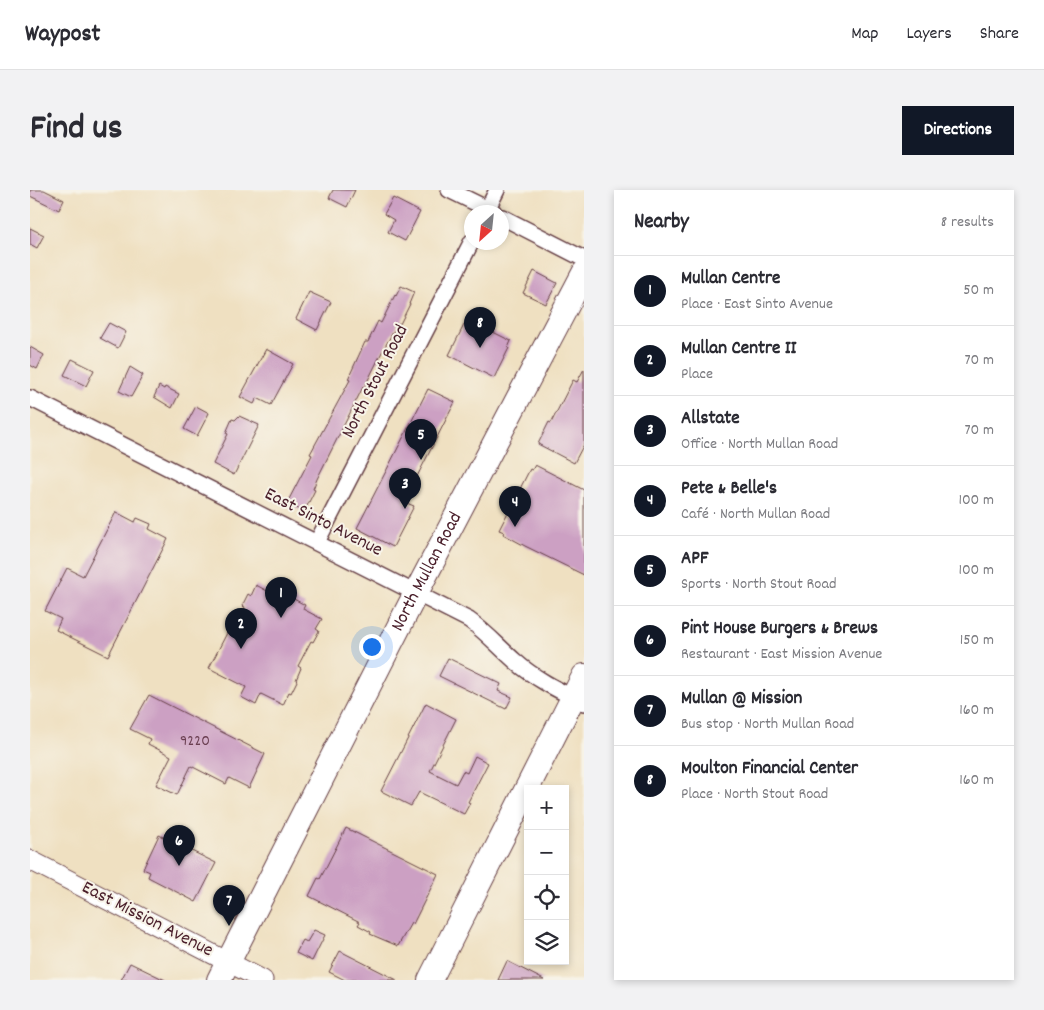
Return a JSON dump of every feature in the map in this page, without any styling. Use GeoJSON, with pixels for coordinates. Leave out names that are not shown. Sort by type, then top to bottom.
{"type":"FeatureCollection","features":[{"type":"Feature","properties":{"kind":"main road","name":"North Mullan Road"},"geometry":{"type":"LineString","coordinates":[[224,971],[416,592],[584,273]]}},
{"type":"Feature","properties":{"kind":"main road"},"geometry":{"type":"LineString","coordinates":[[430,980],[579,700],[584,676]]}},
{"type":"Feature","properties":{"kind":"street"},"geometry":{"type":"LineString","coordinates":[[449,190],[476,205]]}},
{"type":"Feature","properties":{"kind":"street"},"geometry":{"type":"LineString","coordinates":[[492,205],[497,190]]}},
{"type":"Feature","properties":{"kind":"street"},"geometry":{"type":"LineString","coordinates":[[509,221],[584,259]]}},
{"type":"Feature","properties":{"kind":"street","name":"North Stout Road"},"geometry":{"type":"LineString","coordinates":[[316,542],[467,250]]}},
{"type":"Feature","properties":{"kind":"street","name":"East Sinto Avenue"},"geometry":{"type":"LineString","coordinates":[[30,398],[469,620],[484,631],[532,675],[579,700]]}},
{"type":"Feature","properties":{"kind":"street","name":"East Mission Avenue"},"geometry":{"type":"LineString","coordinates":[[30,860],[224,971],[263,980]]}},
{"type":"Feature","properties":{"kind":"building"},"geometry":{"type":"Polygon","coordinates":[[[30,190],[44,190],[64,200],[59,210],[30,196],[30,190]]]}},
{"type":"Feature","properties":{"kind":"building"},"geometry":{"type":"Polygon","coordinates":[[[333,190],[355,190],[347,207],[329,198],[333,190]]]}},
{"type":"Feature","properties":{"kind":"building"},"geometry":{"type":"Polygon","coordinates":[[[393,198],[420,212],[405,241],[388,232],[394,220],[384,214],[393,198]]]}},
{"type":"Feature","properties":{"kind":"building"},"geometry":{"type":"Polygon","coordinates":[[[30,228],[44,235],[37,248],[30,244],[30,228]]]}},
{"type":"Feature","properties":{"kind":"building"},"geometry":{"type":"Polygon","coordinates":[[[534,271],[557,283],[546,304],[523,293],[534,271]]]}},
{"type":"Feature","properties":{"kind":"building"},"geometry":{"type":"Polygon","coordinates":[[[401,286],[414,292],[410,304],[363,387],[317,479],[313,489],[315,490],[304,512],[287,503],[312,455],[310,454],[350,380],[348,379],[365,342],[368,342],[378,321],[381,323],[401,286]]]}},
{"type":"Feature","properties":{"kind":"building"},"geometry":{"type":"Polygon","coordinates":[[[309,292],[331,302],[317,330],[296,319],[309,292]]]}},
{"type":"Feature","properties":{"kind":"building"},"geometry":{"type":"Polygon","coordinates":[[[467,319],[511,341],[494,378],[449,355],[467,319]]]}},
{"type":"Feature","properties":{"kind":"building"},"geometry":{"type":"Polygon","coordinates":[[[109,323],[126,332],[118,348],[100,338],[109,323]]]}},
{"type":"Feature","properties":{"kind":"building"},"geometry":{"type":"Polygon","coordinates":[[[30,347],[44,355],[37,369],[30,365],[30,347]]]}},
{"type":"Feature","properties":{"kind":"building"},"geometry":{"type":"Polygon","coordinates":[[[266,349],[293,364],[271,405],[257,398],[254,404],[240,397],[266,349]]]}},
{"type":"Feature","properties":{"kind":"building"},"geometry":{"type":"Polygon","coordinates":[[[72,359],[94,370],[86,386],[64,375],[72,359]]]}},
{"type":"Feature","properties":{"kind":"building"},"geometry":{"type":"Polygon","coordinates":[[[130,367],[143,375],[131,397],[119,391],[130,367]]]}},
{"type":"Feature","properties":{"kind":"building"},"geometry":{"type":"Polygon","coordinates":[[[584,369],[584,444],[574,463],[538,444],[573,380],[577,382],[584,369]]]}},
{"type":"Feature","properties":{"kind":"building"},"geometry":{"type":"Polygon","coordinates":[[[159,386],[179,394],[172,408],[154,397],[159,386]]]}},
{"type":"Feature","properties":{"kind":"building"},"geometry":{"type":"Polygon","coordinates":[[[428,389],[455,402],[404,502],[414,506],[393,547],[357,528],[428,389]]]}},
{"type":"Feature","properties":{"kind":"building"},"geometry":{"type":"Polygon","coordinates":[[[196,406],[209,413],[197,436],[184,429],[196,406]]]}},
{"type":"Feature","properties":{"kind":"building"},"geometry":{"type":"Polygon","coordinates":[[[239,416],[259,425],[234,475],[213,464],[228,434],[226,433],[232,419],[235,420],[239,416]]]}},
{"type":"Feature","properties":{"kind":"building"},"geometry":{"type":"Polygon","coordinates":[[[535,465],[584,490],[584,575],[525,546],[499,530],[530,469],[532,470],[535,465]]]}},
{"type":"Feature","properties":{"kind":"building"},"geometry":{"type":"Polygon","coordinates":[[[116,512],[135,522],[137,518],[151,524],[149,529],[168,539],[108,656],[56,630],[61,619],[45,611],[67,568],[83,576],[116,512]]]}},
{"type":"Feature","properties":{"kind":"building"},"geometry":{"type":"Polygon","coordinates":[[[256,585],[288,602],[290,597],[305,605],[303,609],[322,619],[316,629],[319,631],[313,642],[311,641],[298,666],[301,668],[297,681],[283,705],[261,694],[256,705],[241,697],[246,687],[209,668],[228,631],[232,633],[245,607],[242,606],[248,594],[251,596],[256,585]]]}},
{"type":"Feature","properties":{"kind":"building"},"geometry":{"type":"Polygon","coordinates":[[[448,658],[501,684],[498,691],[512,697],[506,709],[439,676],[448,658]]]}},
{"type":"Feature","properties":{"kind":"building"},"geometry":{"type":"Polygon","coordinates":[[[149,695],[265,754],[249,788],[229,778],[226,784],[191,766],[177,795],[156,785],[171,756],[148,744],[150,739],[130,729],[149,695]]]}},
{"type":"Feature","properties":{"kind":"building"},"geometry":{"type":"Polygon","coordinates":[[[426,703],[456,719],[430,771],[456,784],[463,771],[467,773],[475,756],[488,763],[464,814],[419,792],[411,806],[381,791],[426,703]]]}},
{"type":"Feature","properties":{"kind":"building"},"geometry":{"type":"Polygon","coordinates":[[[346,828],[438,874],[413,924],[411,923],[398,946],[370,934],[371,932],[358,925],[360,922],[309,896],[318,878],[320,879],[346,828]]]}},
{"type":"Feature","properties":{"kind":"building"},"geometry":{"type":"Polygon","coordinates":[[[159,835],[216,863],[196,902],[148,877],[150,872],[143,869],[159,835]]]}},
{"type":"Feature","properties":{"kind":"building"},"geometry":{"type":"Polygon","coordinates":[[[314,930],[325,935],[312,961],[296,953],[303,940],[307,942],[314,930]]]}},
{"type":"Feature","properties":{"kind":"building"},"geometry":{"type":"Polygon","coordinates":[[[340,951],[397,980],[345,980],[329,972],[340,951]]]}},
{"type":"Feature","properties":{"kind":"building"},"geometry":{"type":"Polygon","coordinates":[[[507,961],[544,980],[498,980],[507,961]]]}},
{"type":"Feature","properties":{"kind":"building"},"geometry":{"type":"Polygon","coordinates":[[[130,963],[165,980],[121,980],[130,963]]]}},
{"type":"Feature","properties":{"kind":"place","name":"Moulton Financial Center"},"geometry":{"type":"Point","coordinates":[480,348]}},
{"type":"Feature","properties":{"kind":"place","name":"APF"},"geometry":{"type":"Point","coordinates":[421,460]}},
{"type":"Feature","properties":{"kind":"place","name":"Allstate"},"geometry":{"type":"Point","coordinates":[405,509]}},
{"type":"Feature","properties":{"kind":"place","name":"Pete & Belle's"},"geometry":{"type":"Point","coordinates":[515,527]}},
{"type":"Feature","properties":{"kind":"place","name":"Mullan Centre"},"geometry":{"type":"Point","coordinates":[281,618]}},
{"type":"Feature","properties":{"kind":"place","name":"Mullan Centre II"},"geometry":{"type":"Point","coordinates":[241,649]}},
{"type":"Feature","properties":{"kind":"place","name":"Pint House Burgers & Brews"},"geometry":{"type":"Point","coordinates":[179,866]}},
{"type":"Feature","properties":{"kind":"place","name":"Mullan @ Mission"},"geometry":{"type":"Point","coordinates":[229,926]}}]}
